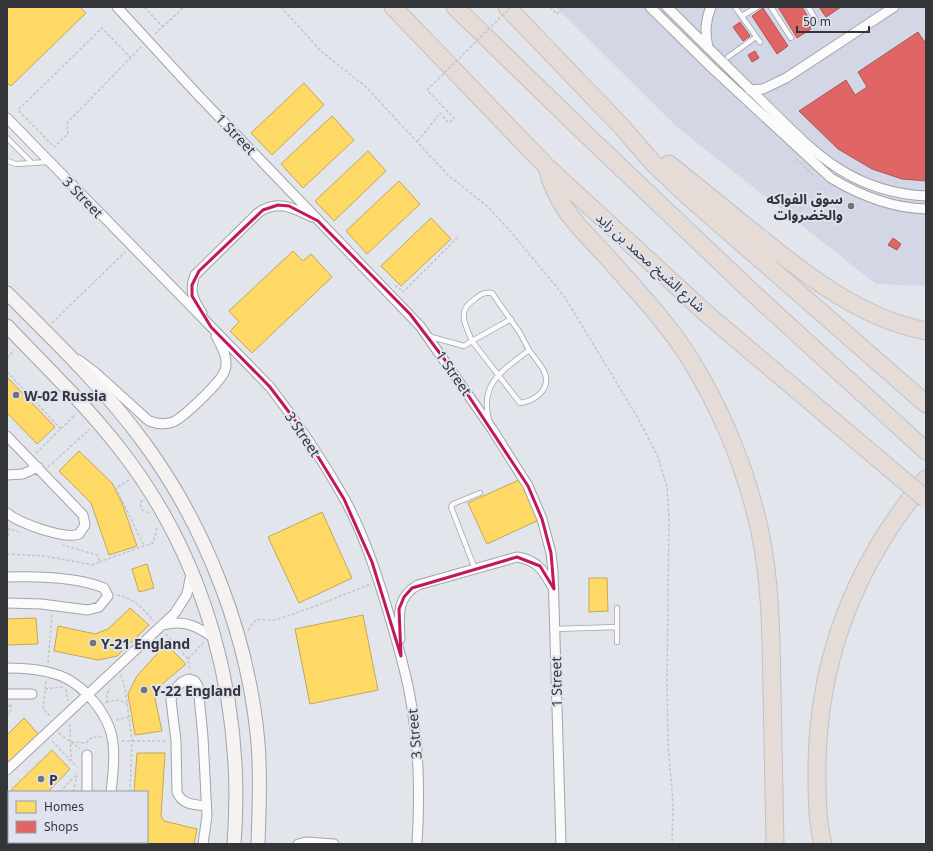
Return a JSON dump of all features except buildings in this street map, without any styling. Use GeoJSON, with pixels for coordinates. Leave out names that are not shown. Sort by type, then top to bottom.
{"type":"FeatureCollection","features":[{"type":"Feature","properties":{"kind":"highway","name":"شارع الشيخ محمد بن زايد"},"geometry":{"type":"LineString","coordinates":[[393,7],[547,167],[708,315],[926,499]]}},
{"type":"Feature","properties":{"kind":"highway"},"geometry":{"type":"LineString","coordinates":[[455,7],[755,295],[923,448]]}},
{"type":"Feature","properties":{"kind":"highway"},"geometry":{"type":"LineString","coordinates":[[507,7],[622,127],[653,163],[689,197],[926,404]]}},
{"type":"Feature","properties":{"kind":"highway"},"geometry":{"type":"LineString","coordinates":[[622,127],[815,281],[848,302],[880,317],[926,331]]}},
{"type":"Feature","properties":{"kind":"highway"},"geometry":{"type":"LineString","coordinates":[[547,167],[554,191],[569,217],[654,310],[690,359],[725,427],[744,478],[760,532],[769,594],[772,642],[776,844]]}},
{"type":"Feature","properties":{"kind":"highway"},"geometry":{"type":"LineString","coordinates":[[823,844],[817,788],[817,745],[821,702],[830,660],[842,619],[859,579],[880,541],[904,506],[926,479]]}},
{"type":"Feature","properties":{"kind":"street","name":"1 Street"},"geometry":{"type":"LineString","coordinates":[[117,7],[197,94],[318,220],[390,292],[428,336],[492,429],[528,486],[542,519],[551,553],[554,589],[561,844]]}},
{"type":"Feature","properties":{"kind":"street"},"geometry":{"type":"LineString","coordinates":[[650,7],[711,67],[831,178],[874,200],[897,206],[926,209]]}},
{"type":"Feature","properties":{"kind":"street"},"geometry":{"type":"LineString","coordinates":[[667,7],[815,153],[832,165],[869,185],[896,193],[926,196]]}},
{"type":"Feature","properties":{"kind":"street"},"geometry":{"type":"LineString","coordinates":[[708,48],[705,34],[706,21],[711,7]]}},
{"type":"Feature","properties":{"kind":"street"},"geometry":{"type":"LineString","coordinates":[[750,90],[763,89],[781,82],[894,7]]}},
{"type":"Feature","properties":{"kind":"street","name":"3 Street"},"geometry":{"type":"LineString","coordinates":[[7,118],[131,247],[270,387],[311,444],[347,505],[362,537],[378,581],[401,656],[412,703],[418,778],[417,844]]}},
{"type":"Feature","properties":{"kind":"street"},"geometry":{"type":"LineString","coordinates":[[67,354],[96,373],[149,421],[159,424],[169,423],[178,419],[218,383],[224,375],[226,360],[211,327],[192,296],[192,285],[198,271],[258,214],[267,208],[278,205],[288,206],[318,220]]}},
{"type":"Feature","properties":{"kind":"street"},"geometry":{"type":"LineString","coordinates":[[7,293],[67,354],[120,412],[159,464],[191,518],[217,575],[244,660],[255,715],[260,770],[258,844]]}},
{"type":"Feature","properties":{"kind":"street"},"geometry":{"type":"LineString","coordinates":[[7,326],[98,422],[120,450],[150,492],[176,538],[191,572],[207,612],[210,640],[226,690],[234,742],[236,794],[234,844]]}},
{"type":"Feature","properties":{"kind":"street"},"geometry":{"type":"LineString","coordinates":[[7,436],[83,515],[85,521],[82,531],[73,536],[27,526],[9,515]]}},
{"type":"Feature","properties":{"kind":"street"},"geometry":{"type":"LineString","coordinates":[[7,475],[24,474],[40,470]]}},
{"type":"Feature","properties":{"kind":"street"},"geometry":{"type":"LineString","coordinates":[[401,656],[399,609],[408,592],[418,585],[509,558],[526,558],[540,566],[554,589]]}},
{"type":"Feature","properties":{"kind":"street"},"geometry":{"type":"LineString","coordinates":[[7,774],[10,768],[49,732],[69,709],[87,696],[161,626],[184,601],[189,587],[191,572]]}},
{"type":"Feature","properties":{"kind":"street"},"geometry":{"type":"LineString","coordinates":[[7,577],[60,579],[102,587],[108,593],[103,604],[92,610],[41,604],[7,603]]}},
{"type":"Feature","properties":{"kind":"street"},"geometry":{"type":"LineString","coordinates":[[161,626],[176,622],[188,623],[200,628],[210,640]]}},
{"type":"Feature","properties":{"kind":"street"},"geometry":{"type":"LineString","coordinates":[[7,668],[32,669],[56,674],[73,683],[102,712],[116,735],[111,791]]}},
{"type":"Feature","properties":{"kind":"street"},"geometry":{"type":"LineString","coordinates":[[203,844],[207,827],[205,806],[205,757],[199,694],[197,684],[192,680],[185,680],[174,690],[171,697],[176,741],[178,796],[186,803],[205,806]]}},
{"type":"Feature","properties":{"kind":"street"},"geometry":{"type":"LineString","coordinates":[[8,694],[32,694]]}},
{"type":"Feature","properties":{"kind":"street"},"geometry":{"type":"LineString","coordinates":[[87,791],[88,755]]}},
{"type":"Feature","properties":{"kind":"street"},"geometry":{"type":"LineString","coordinates":[[298,844],[306,842],[334,844]]}},
{"type":"Feature","properties":{"kind":"lane"},"geometry":{"type":"LineString","coordinates":[[735,7],[760,42]]}},
{"type":"Feature","properties":{"kind":"lane"},"geometry":{"type":"LineString","coordinates":[[742,16],[757,7]]}},
{"type":"Feature","properties":{"kind":"lane"},"geometry":{"type":"LineString","coordinates":[[771,7],[791,38]]}},
{"type":"Feature","properties":{"kind":"lane"},"geometry":{"type":"LineString","coordinates":[[808,7],[816,20]]}},
{"type":"Feature","properties":{"kind":"lane"},"geometry":{"type":"LineString","coordinates":[[728,57],[756,36]]}},
{"type":"Feature","properties":{"kind":"lane"},"geometry":{"type":"LineString","coordinates":[[7,138],[32,163]]}},
{"type":"Feature","properties":{"kind":"lane"},"geometry":{"type":"LineString","coordinates":[[7,161],[16,164],[49,162]]}},
{"type":"Feature","properties":{"kind":"lane"},"geometry":{"type":"LineString","coordinates":[[484,292],[492,293],[511,319],[544,372],[546,381],[543,391],[534,399],[520,403],[472,341],[464,322],[463,310],[466,304],[484,292]]}},
{"type":"Feature","properties":{"kind":"lane"},"geometry":{"type":"LineString","coordinates":[[428,336],[464,346],[511,319]]}},
{"type":"Feature","properties":{"kind":"lane"},"geometry":{"type":"LineString","coordinates":[[492,429],[488,414],[488,389],[498,375],[530,350]]}},
{"type":"Feature","properties":{"kind":"lane"},"geometry":{"type":"LineString","coordinates":[[475,569],[451,507],[453,504],[480,493]]}},
{"type":"Feature","properties":{"kind":"lane"},"geometry":{"type":"LineString","coordinates":[[617,608],[617,642]]}},
{"type":"Feature","properties":{"kind":"lane"},"geometry":{"type":"LineString","coordinates":[[555,629],[617,627]]}},
{"type":"Feature","properties":{"kind":"path"},"geometry":{"type":"LineString","coordinates":[[144,7],[163,27]]}},
{"type":"Feature","properties":{"kind":"path"},"geometry":{"type":"LineString","coordinates":[[153,36],[184,7]]}},
{"type":"Feature","properties":{"kind":"path"},"geometry":{"type":"LineString","coordinates":[[281,7],[322,52],[366,87],[449,176],[497,215],[564,296],[638,418],[662,466],[667,487],[669,519],[667,698],[672,802],[672,844]]}},
{"type":"Feature","properties":{"kind":"path"},"geometry":{"type":"LineString","coordinates":[[418,141],[440,113],[449,123],[454,118],[427,90],[511,7]]}},
{"type":"Feature","properties":{"kind":"path"},"geometry":{"type":"LineString","coordinates":[[550,7],[557,14],[564,7]]}},
{"type":"Feature","properties":{"kind":"path"},"geometry":{"type":"LineString","coordinates":[[131,58],[102,28],[18,110],[54,147],[68,134],[67,123],[131,58],[143,45]]}},
{"type":"Feature","properties":{"kind":"path"},"geometry":{"type":"LineString","coordinates":[[390,292],[397,286],[403,292],[459,236]]}},
{"type":"Feature","properties":{"kind":"path"},"geometry":{"type":"LineString","coordinates":[[44,331],[131,247]]}},
{"type":"Feature","properties":{"kind":"path"},"geometry":{"type":"LineString","coordinates":[[7,372],[61,429]]}},
{"type":"Feature","properties":{"kind":"path"},"geometry":{"type":"LineString","coordinates":[[30,459],[84,407]]}},
{"type":"Feature","properties":{"kind":"path"},"geometry":{"type":"LineString","coordinates":[[40,470],[98,422]]}},
{"type":"Feature","properties":{"kind":"path"},"geometry":{"type":"LineString","coordinates":[[134,484],[130,479],[116,488],[144,546]]}},
{"type":"Feature","properties":{"kind":"path"},"geometry":{"type":"LineString","coordinates":[[140,495],[143,500],[140,504],[142,510],[146,513],[150,512],[147,506]]}},
{"type":"Feature","properties":{"kind":"path"},"geometry":{"type":"LineString","coordinates":[[7,541],[9,515]]}},
{"type":"Feature","properties":{"kind":"path"},"geometry":{"type":"LineString","coordinates":[[7,554],[44,556],[94,564],[153,543],[158,524],[160,529]]}},
{"type":"Feature","properties":{"kind":"path"},"geometry":{"type":"LineString","coordinates":[[8,529],[23,533]]}},
{"type":"Feature","properties":{"kind":"path"},"geometry":{"type":"LineString","coordinates":[[60,544],[97,555],[100,558],[99,562]]}},
{"type":"Feature","properties":{"kind":"path"},"geometry":{"type":"LineString","coordinates":[[245,632],[249,630],[252,623],[256,620],[277,620],[378,581]]}},
{"type":"Feature","properties":{"kind":"path"},"geometry":{"type":"LineString","coordinates":[[108,593],[132,599],[161,626],[188,659],[192,680]]}},
{"type":"Feature","properties":{"kind":"path"},"geometry":{"type":"LineString","coordinates":[[188,659],[210,640]]}},
{"type":"Feature","properties":{"kind":"path"},"geometry":{"type":"LineString","coordinates":[[116,668],[122,677],[132,740],[130,791]]}},
{"type":"Feature","properties":{"kind":"path"},"geometry":{"type":"LineString","coordinates":[[117,682],[122,677]]}},
{"type":"Feature","properties":{"kind":"path"},"geometry":{"type":"LineString","coordinates":[[62,684],[65,687],[68,696],[71,760]]}},
{"type":"Feature","properties":{"kind":"path"},"geometry":{"type":"LineString","coordinates":[[108,705],[106,702],[106,694],[112,686]]}},
{"type":"Feature","properties":{"kind":"path"},"geometry":{"type":"LineString","coordinates":[[45,689],[65,687]]}},
{"type":"Feature","properties":{"kind":"path"},"geometry":{"type":"LineString","coordinates":[[7,716],[11,706],[8,694]]}},
{"type":"Feature","properties":{"kind":"path"},"geometry":{"type":"LineString","coordinates":[[106,702],[117,700],[127,703]]}},
{"type":"Feature","properties":{"kind":"path"},"geometry":{"type":"LineString","coordinates":[[115,717],[118,727]]}},
{"type":"Feature","properties":{"kind":"path"},"geometry":{"type":"LineString","coordinates":[[116,720],[129,717]]}},
{"type":"Feature","properties":{"kind":"path"},"geometry":{"type":"LineString","coordinates":[[49,732],[71,742],[88,755]]}},
{"type":"Feature","properties":{"kind":"path"},"geometry":{"type":"LineString","coordinates":[[49,732],[81,771],[78,772],[73,791]]}},
{"type":"Feature","properties":{"kind":"path"},"geometry":{"type":"LineString","coordinates":[[71,742],[86,743],[92,737],[116,735],[121,742],[132,740],[176,741]]}},
{"type":"Feature","properties":{"kind":"path"},"geometry":{"type":"LineString","coordinates":[[61,791],[78,772]]}},
{"type":"Feature","properties":{"kind":"highlighted area"},"geometry":{"type":"Polygon","coordinates":[[[278,205],[289,206],[318,221],[410,314],[445,360],[528,486],[542,519],[551,553],[554,589],[540,566],[517,557],[412,588],[404,597],[399,609],[401,656],[372,562],[344,499],[298,424],[270,387],[211,327],[192,296],[192,285],[199,271],[263,210],[278,205]]]}},
{"type":"Feature","properties":{"kind":"shaded area","name":"سوق الفواكه والخضروات"},"geometry":{"type":"Polygon","coordinates":[[[556,7],[926,7],[926,286],[876,284],[677,127],[556,7]]]}},
{"type":"Feature","properties":{"kind":"place","name":"سوق الفواكه والخضروات"},"geometry":{"type":"Point","coordinates":[851,206]}},
{"type":"Feature","properties":{"kind":"place","name":"W-02 Russia"},"geometry":{"type":"Point","coordinates":[16,395]}},
{"type":"Feature","properties":{"kind":"place","name":"Y-21 England"},"geometry":{"type":"Point","coordinates":[93,643]}},
{"type":"Feature","properties":{"kind":"place","name":"Y-22 England"},"geometry":{"type":"Point","coordinates":[144,690]}},
{"type":"Feature","properties":{"kind":"place","name":"P"},"geometry":{"type":"Point","coordinates":[41,779]}}]}
